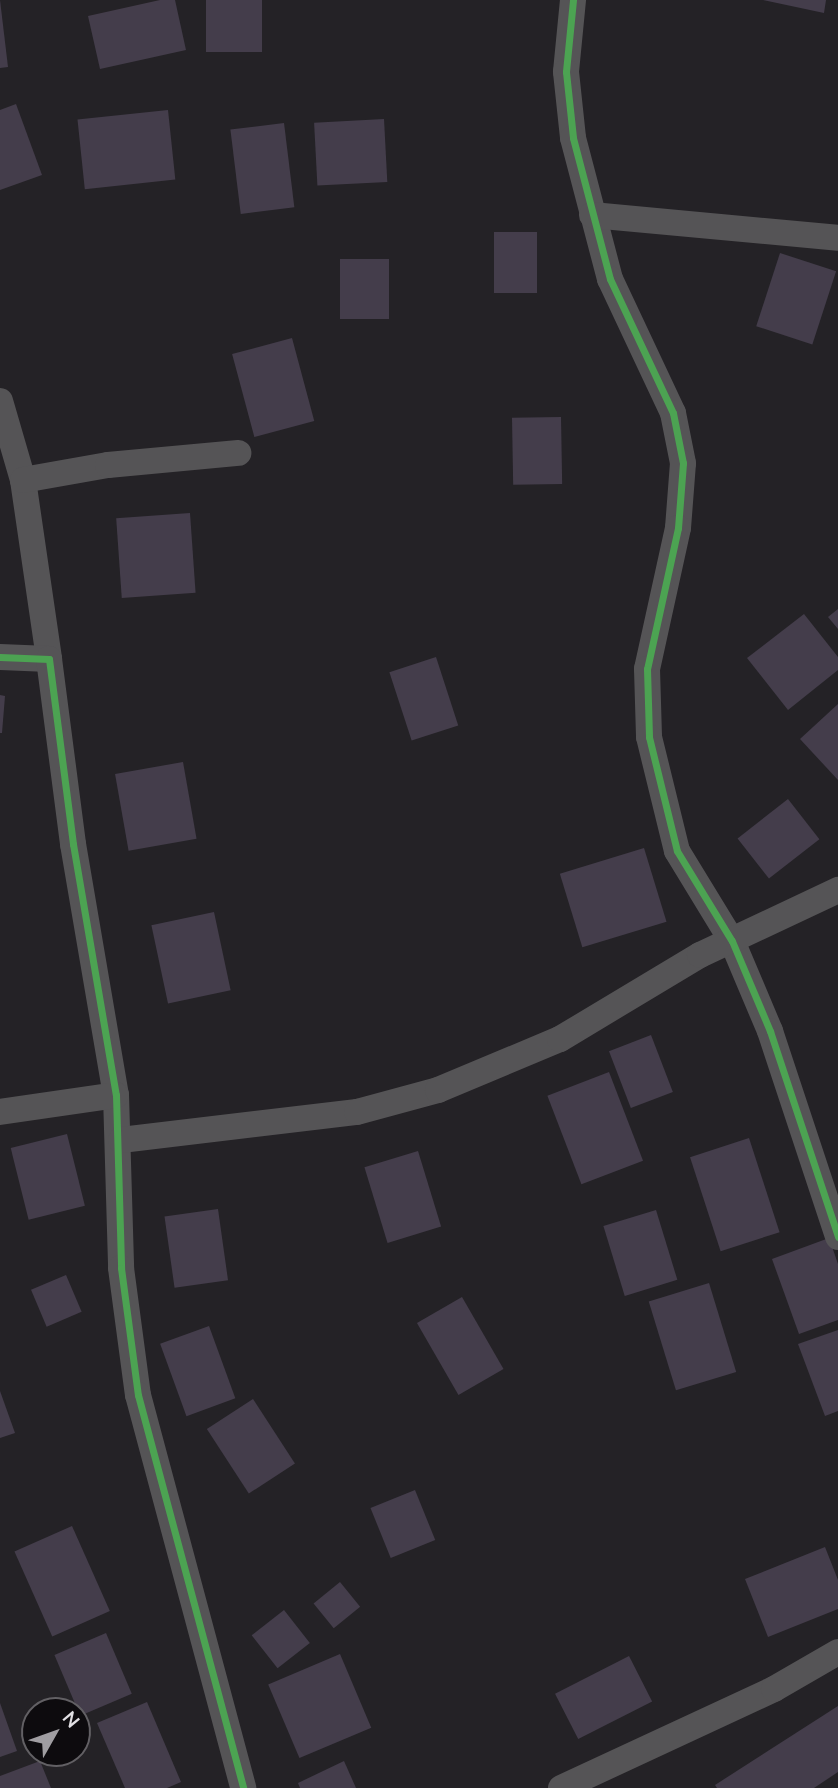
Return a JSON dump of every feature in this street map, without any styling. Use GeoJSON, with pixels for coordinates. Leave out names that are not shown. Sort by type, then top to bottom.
{"type":"FeatureCollection","features":[{"type":"Feature","properties":{"kind":"street"},"geometry":{"type":"LineString","coordinates":[[573,0],[566,72],[573,138],[610,279],[673,413],[683,463],[678,528],[647,669],[649,737],[677,851],[732,941],[770,1031],[838,1237]]}},
{"type":"Feature","properties":{"kind":"street"},"geometry":{"type":"LineString","coordinates":[[592,215],[838,238]]}},
{"type":"Feature","properties":{"kind":"street"},"geometry":{"type":"LineString","coordinates":[[0,401],[23,480],[73,844],[116,1095],[121,1140],[121,1268],[138,1395],[243,1788]]}},
{"type":"Feature","properties":{"kind":"street"},"geometry":{"type":"LineString","coordinates":[[23,480],[108,465],[237,453]]}},
{"type":"Feature","properties":{"kind":"street"},"geometry":{"type":"LineString","coordinates":[[0,657],[49,659]]}},
{"type":"Feature","properties":{"kind":"street"},"geometry":{"type":"LineString","coordinates":[[121,1140],[357,1112],[438,1090],[560,1039],[732,941],[838,890]]}},
{"type":"Feature","properties":{"kind":"street"},"geometry":{"type":"LineString","coordinates":[[0,1112],[116,1095]]}},
{"type":"Feature","properties":{"kind":"street"},"geometry":{"type":"LineString","coordinates":[[561,1788],[774,1689],[838,1651]]}},
{"type":"Feature","properties":{"kind":"building"},"geometry":{"type":"Polygon","coordinates":[[[0,0],[8,67],[0,68],[0,0]]]}},
{"type":"Feature","properties":{"kind":"building"},"geometry":{"type":"Polygon","coordinates":[[[160,0],[175,0],[186,50],[100,69],[88,16],[160,0]]]}},
{"type":"Feature","properties":{"kind":"building"},"geometry":{"type":"Polygon","coordinates":[[[206,0],[262,0],[262,52],[206,52],[206,0]]]}},
{"type":"Feature","properties":{"kind":"building"},"geometry":{"type":"Polygon","coordinates":[[[763,0],[826,0],[824,13],[763,0]]]}},
{"type":"Feature","properties":{"kind":"building"},"geometry":{"type":"Polygon","coordinates":[[[16,104],[42,175],[0,190],[0,110],[16,104]]]}},
{"type":"Feature","properties":{"kind":"building"},"geometry":{"type":"Polygon","coordinates":[[[168,110],[175,180],[85,189],[77,120],[168,110]]]}},
{"type":"Feature","properties":{"kind":"building"},"geometry":{"type":"Polygon","coordinates":[[[384,119],[387,182],[317,186],[314,123],[384,119]]]}},
{"type":"Feature","properties":{"kind":"building"},"geometry":{"type":"Polygon","coordinates":[[[284,123],[294,207],[241,214],[230,130],[284,123]]]}},
{"type":"Feature","properties":{"kind":"building"},"geometry":{"type":"Polygon","coordinates":[[[494,232],[537,232],[537,293],[494,293],[494,232]]]}},
{"type":"Feature","properties":{"kind":"building"},"geometry":{"type":"Polygon","coordinates":[[[780,253],[836,271],[812,344],[756,326],[780,253]]]}},
{"type":"Feature","properties":{"kind":"building"},"geometry":{"type":"Polygon","coordinates":[[[340,259],[389,259],[389,319],[340,319],[340,259]]]}},
{"type":"Feature","properties":{"kind":"building"},"geometry":{"type":"Polygon","coordinates":[[[292,338],[314,421],[254,437],[232,354],[292,338]]]}},
{"type":"Feature","properties":{"kind":"building"},"geometry":{"type":"Polygon","coordinates":[[[561,417],[562,484],[513,485],[512,418],[561,417]]]}},
{"type":"Feature","properties":{"kind":"building"},"geometry":{"type":"Polygon","coordinates":[[[190,513],[196,593],[122,598],[116,518],[190,513]]]}},
{"type":"Feature","properties":{"kind":"building"},"geometry":{"type":"Polygon","coordinates":[[[838,609],[838,629],[828,617],[838,609]]]}},
{"type":"Feature","properties":{"kind":"building"},"geometry":{"type":"Polygon","coordinates":[[[804,614],[838,657],[838,670],[788,710],[747,658],[804,614]]]}},
{"type":"Feature","properties":{"kind":"building"},"geometry":{"type":"Polygon","coordinates":[[[436,657],[458,725],[412,741],[389,672],[436,657]]]}},
{"type":"Feature","properties":{"kind":"building"},"geometry":{"type":"Polygon","coordinates":[[[0,695],[5,696],[2,733],[0,733],[0,695]]]}},
{"type":"Feature","properties":{"kind":"building"},"geometry":{"type":"Polygon","coordinates":[[[838,704],[838,780],[800,739],[838,704]]]}},
{"type":"Feature","properties":{"kind":"building"},"geometry":{"type":"Polygon","coordinates":[[[183,762],[197,839],[129,851],[115,774],[183,762]]]}},
{"type":"Feature","properties":{"kind":"building"},"geometry":{"type":"Polygon","coordinates":[[[788,799],[819,839],[769,879],[738,838],[788,799]]]}},
{"type":"Feature","properties":{"kind":"building"},"geometry":{"type":"Polygon","coordinates":[[[644,848],[667,922],[582,947],[560,874],[644,848]]]}},
{"type":"Feature","properties":{"kind":"building"},"geometry":{"type":"Polygon","coordinates":[[[214,912],[231,990],[168,1004],[151,925],[214,912]]]}},
{"type":"Feature","properties":{"kind":"building"},"geometry":{"type":"Polygon","coordinates":[[[651,1035],[673,1092],[631,1108],[609,1051],[651,1035]]]}},
{"type":"Feature","properties":{"kind":"building"},"geometry":{"type":"Polygon","coordinates":[[[609,1072],[643,1161],[581,1184],[547,1096],[609,1072]]]}},
{"type":"Feature","properties":{"kind":"building"},"geometry":{"type":"Polygon","coordinates":[[[67,1134],[85,1206],[29,1220],[11,1148],[67,1134]]]}},
{"type":"Feature","properties":{"kind":"building"},"geometry":{"type":"Polygon","coordinates":[[[749,1138],[780,1232],[721,1251],[690,1157],[749,1138]]]}},
{"type":"Feature","properties":{"kind":"building"},"geometry":{"type":"Polygon","coordinates":[[[418,1151],[441,1227],[388,1243],[364,1167],[418,1151]]]}},
{"type":"Feature","properties":{"kind":"building"},"geometry":{"type":"Polygon","coordinates":[[[218,1209],[228,1280],[175,1288],[165,1217],[218,1209]]]}},
{"type":"Feature","properties":{"kind":"building"},"geometry":{"type":"Polygon","coordinates":[[[656,1210],[677,1280],[625,1296],[603,1226],[656,1210]]]}},
{"type":"Feature","properties":{"kind":"building"},"geometry":{"type":"Polygon","coordinates":[[[829,1238],[838,1264],[838,1320],[799,1334],[772,1259],[829,1238]]]}},
{"type":"Feature","properties":{"kind":"building"},"geometry":{"type":"Polygon","coordinates":[[[66,1275],[82,1312],[47,1327],[31,1290],[66,1275]]]}},
{"type":"Feature","properties":{"kind":"building"},"geometry":{"type":"Polygon","coordinates":[[[709,1283],[736,1372],[676,1390],[649,1301],[709,1283]]]}},
{"type":"Feature","properties":{"kind":"building"},"geometry":{"type":"Polygon","coordinates":[[[462,1297],[504,1369],[458,1395],[417,1323],[462,1297]]]}},
{"type":"Feature","properties":{"kind":"building"},"geometry":{"type":"Polygon","coordinates":[[[209,1326],[235,1398],[186,1416],[160,1344],[209,1326]]]}},
{"type":"Feature","properties":{"kind":"building"},"geometry":{"type":"Polygon","coordinates":[[[838,1330],[838,1411],[825,1416],[798,1344],[838,1330]]]}},
{"type":"Feature","properties":{"kind":"building"},"geometry":{"type":"Polygon","coordinates":[[[0,1391],[15,1433],[0,1438],[0,1391]]]}},
{"type":"Feature","properties":{"kind":"building"},"geometry":{"type":"Polygon","coordinates":[[[253,1399],[295,1464],[249,1494],[207,1429],[253,1399]]]}},
{"type":"Feature","properties":{"kind":"building"},"geometry":{"type":"Polygon","coordinates":[[[415,1490],[435,1540],[391,1558],[370,1508],[415,1490]]]}},
{"type":"Feature","properties":{"kind":"building"},"geometry":{"type":"Polygon","coordinates":[[[72,1526],[110,1611],[52,1637],[14,1552],[72,1526]]]}},
{"type":"Feature","properties":{"kind":"building"},"geometry":{"type":"Polygon","coordinates":[[[825,1547],[838,1580],[838,1609],[768,1637],[745,1579],[825,1547]]]}},
{"type":"Feature","properties":{"kind":"building"},"geometry":{"type":"Polygon","coordinates":[[[340,1582],[360,1607],[334,1628],[314,1603],[340,1582]]]}},
{"type":"Feature","properties":{"kind":"building"},"geometry":{"type":"Polygon","coordinates":[[[284,1610],[310,1643],[278,1668],[252,1635],[284,1610]]]}},
{"type":"Feature","properties":{"kind":"building"},"geometry":{"type":"Polygon","coordinates":[[[106,1633],[132,1694],[91,1711],[91,1697],[72,1697],[54,1655],[106,1633]]]}},
{"type":"Feature","properties":{"kind":"building"},"geometry":{"type":"Polygon","coordinates":[[[340,1654],[371,1728],[299,1758],[268,1684],[340,1654]]]}},
{"type":"Feature","properties":{"kind":"building"},"geometry":{"type":"Polygon","coordinates":[[[629,1656],[652,1701],[578,1739],[555,1694],[629,1656]]]}},
{"type":"Feature","properties":{"kind":"building"},"geometry":{"type":"Polygon","coordinates":[[[147,1702],[181,1782],[167,1788],[125,1788],[97,1723],[147,1702]]]}},
{"type":"Feature","properties":{"kind":"building"},"geometry":{"type":"Polygon","coordinates":[[[0,1703],[17,1751],[0,1757],[0,1703]]]}},
{"type":"Feature","properties":{"kind":"building"},"geometry":{"type":"Polygon","coordinates":[[[838,1706],[838,1772],[814,1788],[717,1788],[715,1785],[838,1706]]]}},
{"type":"Feature","properties":{"kind":"building"},"geometry":{"type":"Polygon","coordinates":[[[344,1761],[356,1788],[300,1788],[298,1783],[344,1761]]]}},
{"type":"Feature","properties":{"kind":"building"},"geometry":{"type":"Polygon","coordinates":[[[24,1767],[42,1767],[51,1788],[0,1788],[0,1776],[24,1767]]]}},
{"type":"Feature","properties":{"kind":"cycle path"},"geometry":{"type":"LineString","coordinates":[[573,0],[566,72],[573,138],[610,279],[673,413],[683,463],[678,528],[647,669],[649,737],[677,851],[732,941],[770,1031],[838,1237]]}},
{"type":"Feature","properties":{"kind":"cycle path"},"geometry":{"type":"LineString","coordinates":[[0,657],[49,659],[73,844],[116,1095],[121,1268],[138,1395],[243,1788]]}}]}
